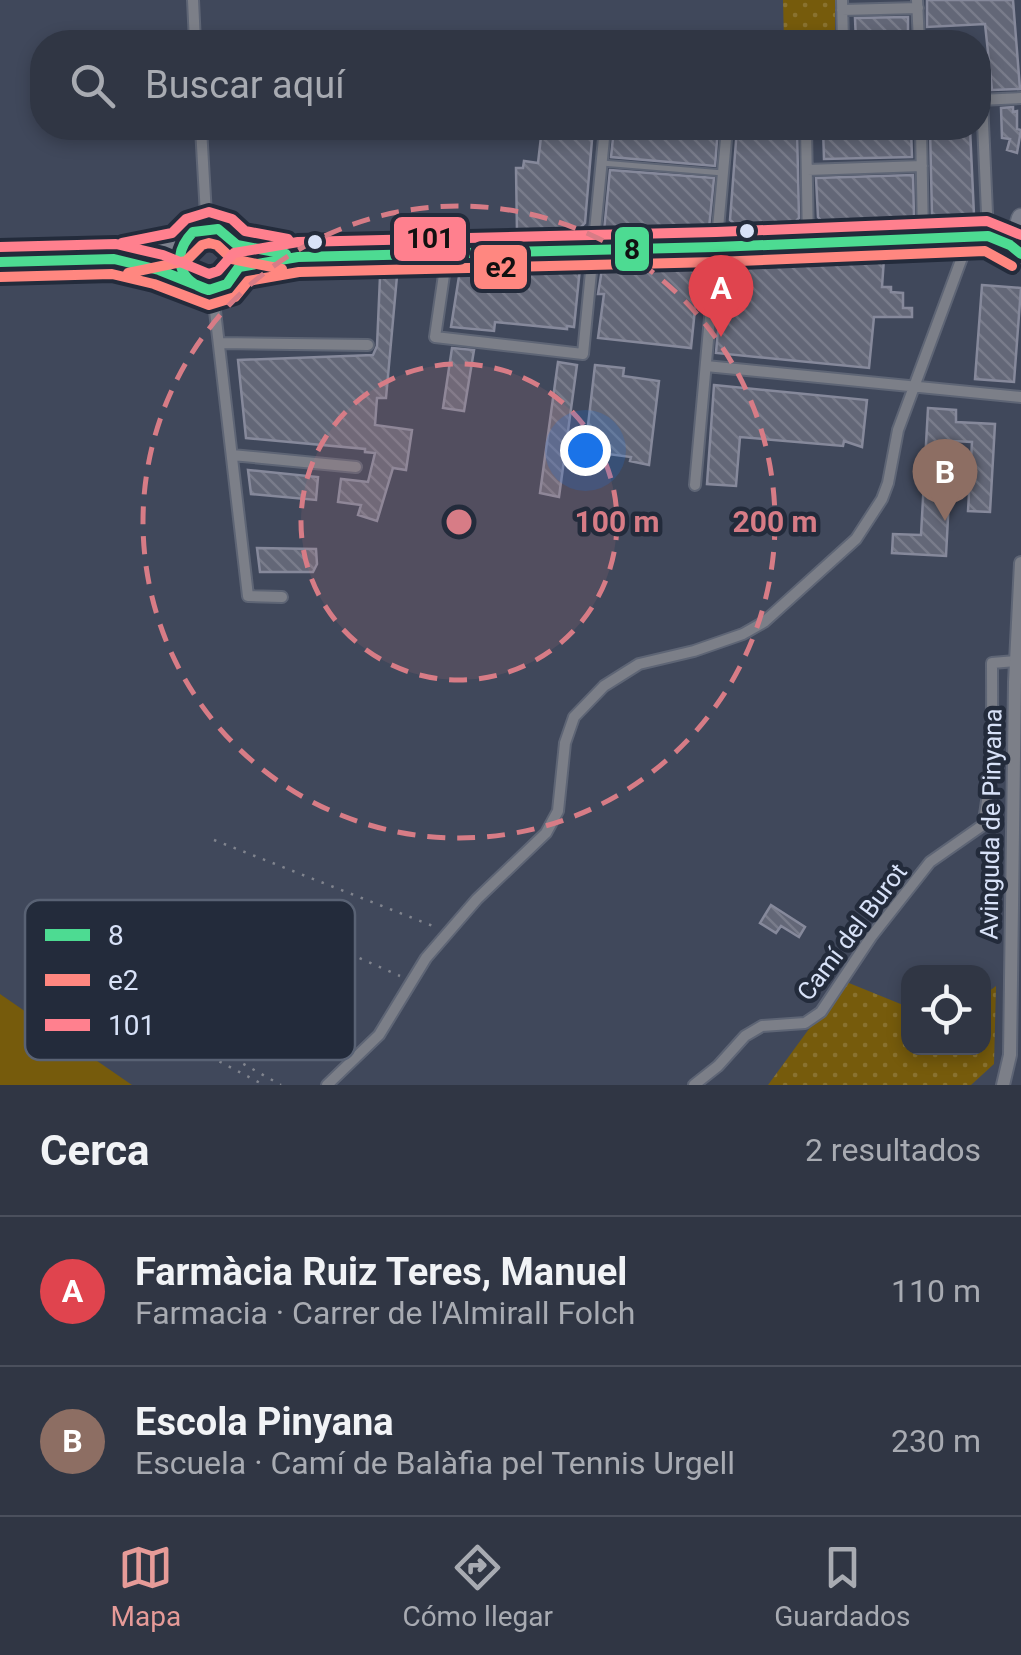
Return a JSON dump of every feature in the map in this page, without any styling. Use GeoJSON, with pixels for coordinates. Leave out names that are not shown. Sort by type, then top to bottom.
{"type":"FeatureCollection","features":[{"type":"Feature","properties":{"kind":"main road"},"geometry":{"type":"LineString","coordinates":[[114,260],[201,286],[227,284],[239,267],[298,257],[978,236],[1020,219]]}},
{"type":"Feature","properties":{"kind":"main road"},"geometry":{"type":"LineString","coordinates":[[1020,219],[1016,236],[1020,252]]}},
{"type":"Feature","properties":{"kind":"main road"},"geometry":{"type":"LineString","coordinates":[[0,262],[114,260],[180,246],[193,232],[209,228],[298,257]]}},
{"type":"Feature","properties":{"kind":"main road"},"geometry":{"type":"LineString","coordinates":[[978,236],[1020,252]]}},
{"type":"Feature","properties":{"kind":"main road"},"geometry":{"type":"LineString","coordinates":[[231,238],[239,267]]}},
{"type":"Feature","properties":{"kind":"main road"},"geometry":{"type":"LineString","coordinates":[[180,246],[178,264],[201,286]]}},
{"type":"Feature","properties":{"kind":"street"},"geometry":{"type":"LineString","coordinates":[[193,0],[195,30]]}},
{"type":"Feature","properties":{"kind":"street"},"geometry":{"type":"LineString","coordinates":[[843,30],[842,5],[918,4],[919,30]]}},
{"type":"Feature","properties":{"kind":"street"},"geometry":{"type":"LineString","coordinates":[[991,99],[1021,98]]}},
{"type":"Feature","properties":{"kind":"street"},"geometry":{"type":"LineString","coordinates":[[193,232],[206,215],[202,140]]}},
{"type":"Feature","properties":{"kind":"street"},"geometry":{"type":"LineString","coordinates":[[447,254],[434,337],[583,354],[604,140]]}},
{"type":"Feature","properties":{"kind":"street"},"geometry":{"type":"LineString","coordinates":[[695,485],[727,140]]}},
{"type":"Feature","properties":{"kind":"street"},"geometry":{"type":"LineString","coordinates":[[806,140],[808,243]]}},
{"type":"Feature","properties":{"kind":"street"},"geometry":{"type":"LineString","coordinates":[[921,140],[923,238]]}},
{"type":"Feature","properties":{"kind":"street"},"geometry":{"type":"LineString","coordinates":[[327,1085],[369,1048],[448,932],[546,833],[558,811],[568,730],[574,717],[604,686],[639,664],[694,650],[754,628],[832,563],[870,520],[888,483],[898,430],[978,236],[979,140]]}},
{"type":"Feature","properties":{"kind":"street"},"geometry":{"type":"LineString","coordinates":[[807,170],[922,166]]}},
{"type":"Feature","properties":{"kind":"street"},"geometry":{"type":"LineString","coordinates":[[206,215],[231,238]]}},
{"type":"Feature","properties":{"kind":"street"},"geometry":{"type":"LineString","coordinates":[[201,286],[215,311],[248,596],[282,597]]}},
{"type":"Feature","properties":{"kind":"street"},"geometry":{"type":"LineString","coordinates":[[219,343],[368,345]]}},
{"type":"Feature","properties":{"kind":"street"},"geometry":{"type":"LineString","coordinates":[[706,366],[1021,397]]}},
{"type":"Feature","properties":{"kind":"street"},"geometry":{"type":"LineString","coordinates":[[232,455],[356,467]]}},
{"type":"Feature","properties":{"kind":"street","name":"Avinguda de Pinyana"},"geometry":{"type":"LineString","coordinates":[[1003,1085],[1010,1055],[1021,563]]}},
{"type":"Feature","properties":{"kind":"street","name":"Camí del Burot"},"geometry":{"type":"LineString","coordinates":[[694,1085],[745,1036],[762,1026],[805,1022],[821,1012],[871,937],[930,862],[983,825],[992,736],[992,663],[1016,661]]}},
{"type":"Feature","properties":{"kind":"street"},"geometry":{"type":"LineString","coordinates":[[1003,1085],[1020,1083]]}},
{"type":"Feature","properties":{"kind":"lane"},"geometry":{"type":"LineString","coordinates":[[602,163],[723,173]]}},
{"type":"Feature","properties":{"kind":"path"},"geometry":{"type":"LineString","coordinates":[[214,840],[448,932]]}},
{"type":"Feature","properties":{"kind":"path"},"geometry":{"type":"LineString","coordinates":[[355,956],[411,981]]}},
{"type":"Feature","properties":{"kind":"path"},"geometry":{"type":"LineString","coordinates":[[221,1060],[264,1085]]}},
{"type":"Feature","properties":{"kind":"path"},"geometry":{"type":"LineString","coordinates":[[236,1060],[280,1085]]}},
{"type":"Feature","properties":{"kind":"shaded area"},"geometry":{"type":"Polygon","coordinates":[[[783,0],[835,0],[835,30],[784,30],[783,0]]]}},
{"type":"Feature","properties":{"kind":"shaded area"},"geometry":{"type":"Polygon","coordinates":[[[844,981],[901,1004],[901,1055],[991,1055],[991,990],[996,986],[994,1064],[971,1085],[768,1085],[844,981]]]}},
{"type":"Feature","properties":{"kind":"shaded area"},"geometry":{"type":"Polygon","coordinates":[[[0,994],[25,1011],[25,1060],[96,1060],[132,1085],[0,1085],[0,994]]]}},
{"type":"Feature","properties":{"kind":"building"},"geometry":{"type":"Polygon","coordinates":[[[927,0],[1013,0],[1020,89],[992,90],[991,30],[986,30],[985,24],[927,27],[927,0]]]}},
{"type":"Feature","properties":{"kind":"building"},"geometry":{"type":"Polygon","coordinates":[[[908,17],[908,30],[856,30],[855,18],[908,17]]]}},
{"type":"Feature","properties":{"kind":"building"},"geometry":{"type":"Polygon","coordinates":[[[1013,107],[1013,112],[1017,111],[1017,129],[1021,130],[1017,153],[1007,150],[1010,139],[1002,138],[1001,108],[1013,107]]]}},
{"type":"Feature","properties":{"kind":"building"},"geometry":{"type":"Polygon","coordinates":[[[541,140],[592,140],[585,223],[577,231],[517,233],[516,168],[523,168],[524,161],[538,163],[541,140]]]}},
{"type":"Feature","properties":{"kind":"building"},"geometry":{"type":"Polygon","coordinates":[[[613,140],[717,140],[715,166],[611,157],[613,140]]]}},
{"type":"Feature","properties":{"kind":"building"},"geometry":{"type":"Polygon","coordinates":[[[736,140],[797,140],[799,218],[791,226],[738,227],[730,220],[736,140]]]}},
{"type":"Feature","properties":{"kind":"building"},"geometry":{"type":"Polygon","coordinates":[[[823,140],[911,140],[912,157],[824,159],[823,140]]]}},
{"type":"Feature","properties":{"kind":"building"},"geometry":{"type":"Polygon","coordinates":[[[930,140],[971,140],[974,215],[969,221],[938,222],[932,216],[930,140]]]}},
{"type":"Feature","properties":{"kind":"building"},"geometry":{"type":"Polygon","coordinates":[[[610,170],[714,178],[709,228],[604,231],[610,170]]]}},
{"type":"Feature","properties":{"kind":"building"},"geometry":{"type":"Polygon","coordinates":[[[913,175],[914,217],[908,223],[826,226],[818,217],[816,178],[913,175]]]}},
{"type":"Feature","properties":{"kind":"building"},"geometry":{"type":"Polygon","coordinates":[[[884,258],[882,287],[903,293],[903,308],[912,308],[912,317],[874,317],[869,368],[716,353],[723,270],[731,262],[884,258]]]}},
{"type":"Feature","properties":{"kind":"building"},"geometry":{"type":"Polygon","coordinates":[[[700,260],[691,348],[598,338],[604,294],[598,294],[603,263],[700,260]]]}},
{"type":"Feature","properties":{"kind":"building"},"geometry":{"type":"Polygon","coordinates":[[[580,268],[574,327],[495,322],[494,331],[451,327],[460,270],[580,268]]]}},
{"type":"Feature","properties":{"kind":"building"},"geometry":{"type":"Polygon","coordinates":[[[397,276],[386,398],[377,398],[375,425],[412,430],[406,470],[393,468],[377,521],[358,515],[361,505],[338,502],[341,479],[368,482],[375,453],[246,438],[238,360],[373,355],[377,346],[380,277],[397,276]]]}},
{"type":"Feature","properties":{"kind":"building"},"geometry":{"type":"Polygon","coordinates":[[[982,285],[1021,288],[1014,382],[975,379],[982,285]]]}},
{"type":"Feature","properties":{"kind":"building"},"geometry":{"type":"Polygon","coordinates":[[[452,348],[474,350],[464,411],[443,408],[452,348]]]}},
{"type":"Feature","properties":{"kind":"building"},"geometry":{"type":"Polygon","coordinates":[[[558,362],[577,365],[559,497],[540,493],[558,362]]]}},
{"type":"Feature","properties":{"kind":"building"},"geometry":{"type":"Polygon","coordinates":[[[595,365],[624,368],[623,376],[659,381],[649,465],[630,461],[631,457],[585,451],[595,365]]]}},
{"type":"Feature","properties":{"kind":"building"},"geometry":{"type":"Polygon","coordinates":[[[714,385],[867,400],[862,447],[844,441],[843,446],[740,437],[736,486],[707,484],[714,385]]]}},
{"type":"Feature","properties":{"kind":"building"},"geometry":{"type":"Polygon","coordinates":[[[928,408],[956,410],[956,422],[995,424],[990,512],[968,511],[972,442],[952,441],[946,556],[892,553],[893,534],[921,535],[928,408]]]}},
{"type":"Feature","properties":{"kind":"building"},"geometry":{"type":"Polygon","coordinates":[[[248,470],[318,477],[316,500],[251,494],[248,470]]]}},
{"type":"Feature","properties":{"kind":"building"},"geometry":{"type":"Polygon","coordinates":[[[257,548],[316,549],[317,564],[313,572],[260,572],[257,548]]]}},
{"type":"Feature","properties":{"kind":"building"},"geometry":{"type":"Polygon","coordinates":[[[771,905],[805,927],[799,937],[781,926],[776,933],[760,923],[771,905]]]}},
{"type":"Feature","properties":{"kind":"transit line","name":"101"},"geometry":{"type":"LineString","coordinates":[[122,243],[172,233],[186,219],[209,212],[232,219],[245,231],[288,239]]}},
{"type":"Feature","properties":{"kind":"transit line","name":"101"},"geometry":{"type":"LineString","coordinates":[[0,247],[116,244],[163,255],[209,274],[218,271],[234,253],[298,242],[987,221],[1021,235]]}},
{"type":"Feature","properties":{"kind":"transit line","name":"8"},"geometry":{"type":"LineString","coordinates":[[208,290],[190,280],[181,266],[182,250],[193,232],[218,229],[237,245],[286,254]]}},
{"type":"Feature","properties":{"kind":"transit line","name":"8"},"geometry":{"type":"LineString","coordinates":[[239,267],[298,257],[988,236],[1021,254]]}},
{"type":"Feature","properties":{"kind":"transit line","name":"e2"},"geometry":{"type":"LineString","coordinates":[[128,273],[186,261],[209,243],[232,259],[282,269]]}},
{"type":"Feature","properties":{"kind":"transit line","name":"e2"},"geometry":{"type":"LineString","coordinates":[[0,277],[112,274],[154,284],[209,305],[235,297],[248,281],[299,272],[985,251],[1012,266]]}},
{"type":"Feature","properties":{"kind":"transit line","name":"8"},"geometry":{"type":"LineString","coordinates":[[0,262],[114,259],[159,270],[209,290],[227,284],[239,267]]}},
{"type":"Feature","properties":{"kind":"place","name":"Farmàcia Ruiz Teres, Manuel"},"geometry":{"type":"Point","coordinates":[721,337]}},
{"type":"Feature","properties":{"kind":"place","name":"Escola Pinyana"},"geometry":{"type":"Point","coordinates":[945,521]}}]}
